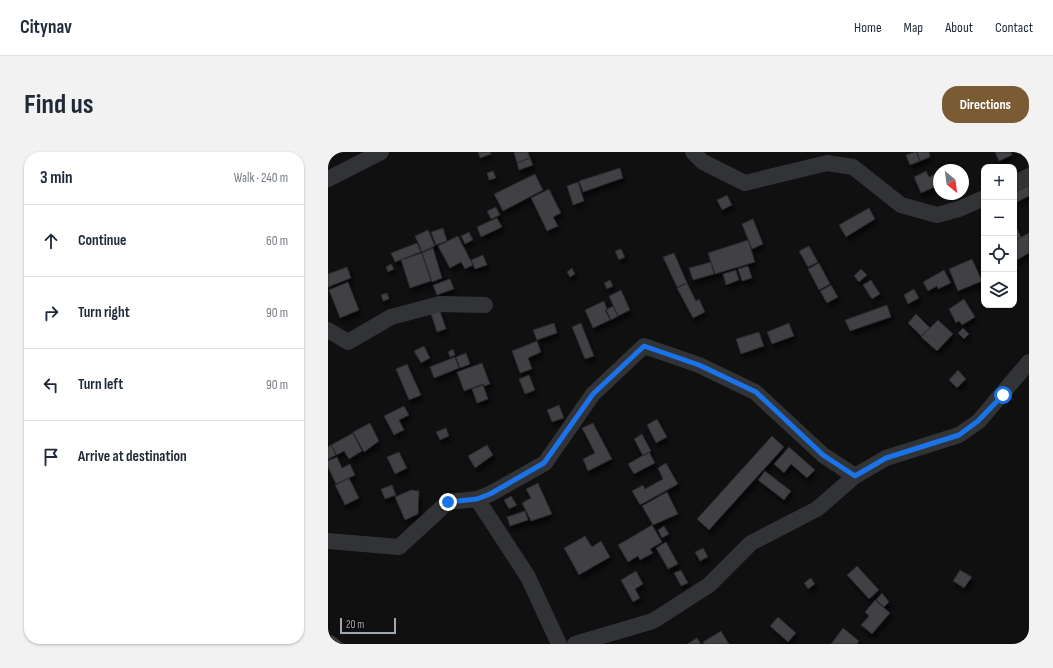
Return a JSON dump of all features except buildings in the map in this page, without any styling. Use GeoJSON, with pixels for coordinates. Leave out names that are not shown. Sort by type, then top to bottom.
{"type":"FeatureCollection","features":[{"type":"Feature","properties":{"kind":"street"},"geometry":{"type":"LineString","coordinates":[[328,179],[381,152]]}},
{"type":"Feature","properties":{"kind":"street"},"geometry":{"type":"LineString","coordinates":[[693,152],[703,162],[745,183],[827,162],[853,166],[901,205],[937,215],[959,209],[981,199]]}},
{"type":"Feature","properties":{"kind":"street"},"geometry":{"type":"LineString","coordinates":[[1017,182],[1029,176]]}},
{"type":"Feature","properties":{"kind":"street"},"geometry":{"type":"LineString","coordinates":[[328,330],[348,342],[391,317],[440,304],[485,306]]}},
{"type":"Feature","properties":{"kind":"street"},"geometry":{"type":"LineString","coordinates":[[328,541],[399,547],[448,502],[477,499],[490,494],[544,463],[593,394],[644,346],[699,365],[756,392],[823,455],[855,476]]}},
{"type":"Feature","properties":{"kind":"street"},"geometry":{"type":"LineString","coordinates":[[575,644],[653,621],[709,585],[751,543],[817,509],[855,476],[886,458],[959,435],[978,421],[1003,395],[1029,362]]}},
{"type":"Feature","properties":{"kind":"street"},"geometry":{"type":"LineString","coordinates":[[477,499],[528,577],[559,644]]}},
{"type":"Feature","properties":{"kind":"route"},"geometry":{"type":"LineString","coordinates":[[448,502],[477,499],[490,494],[544,463],[593,394],[644,346],[699,365],[756,392],[823,455],[855,476],[886,458],[959,435],[978,421],[1003,395]]}}]}
